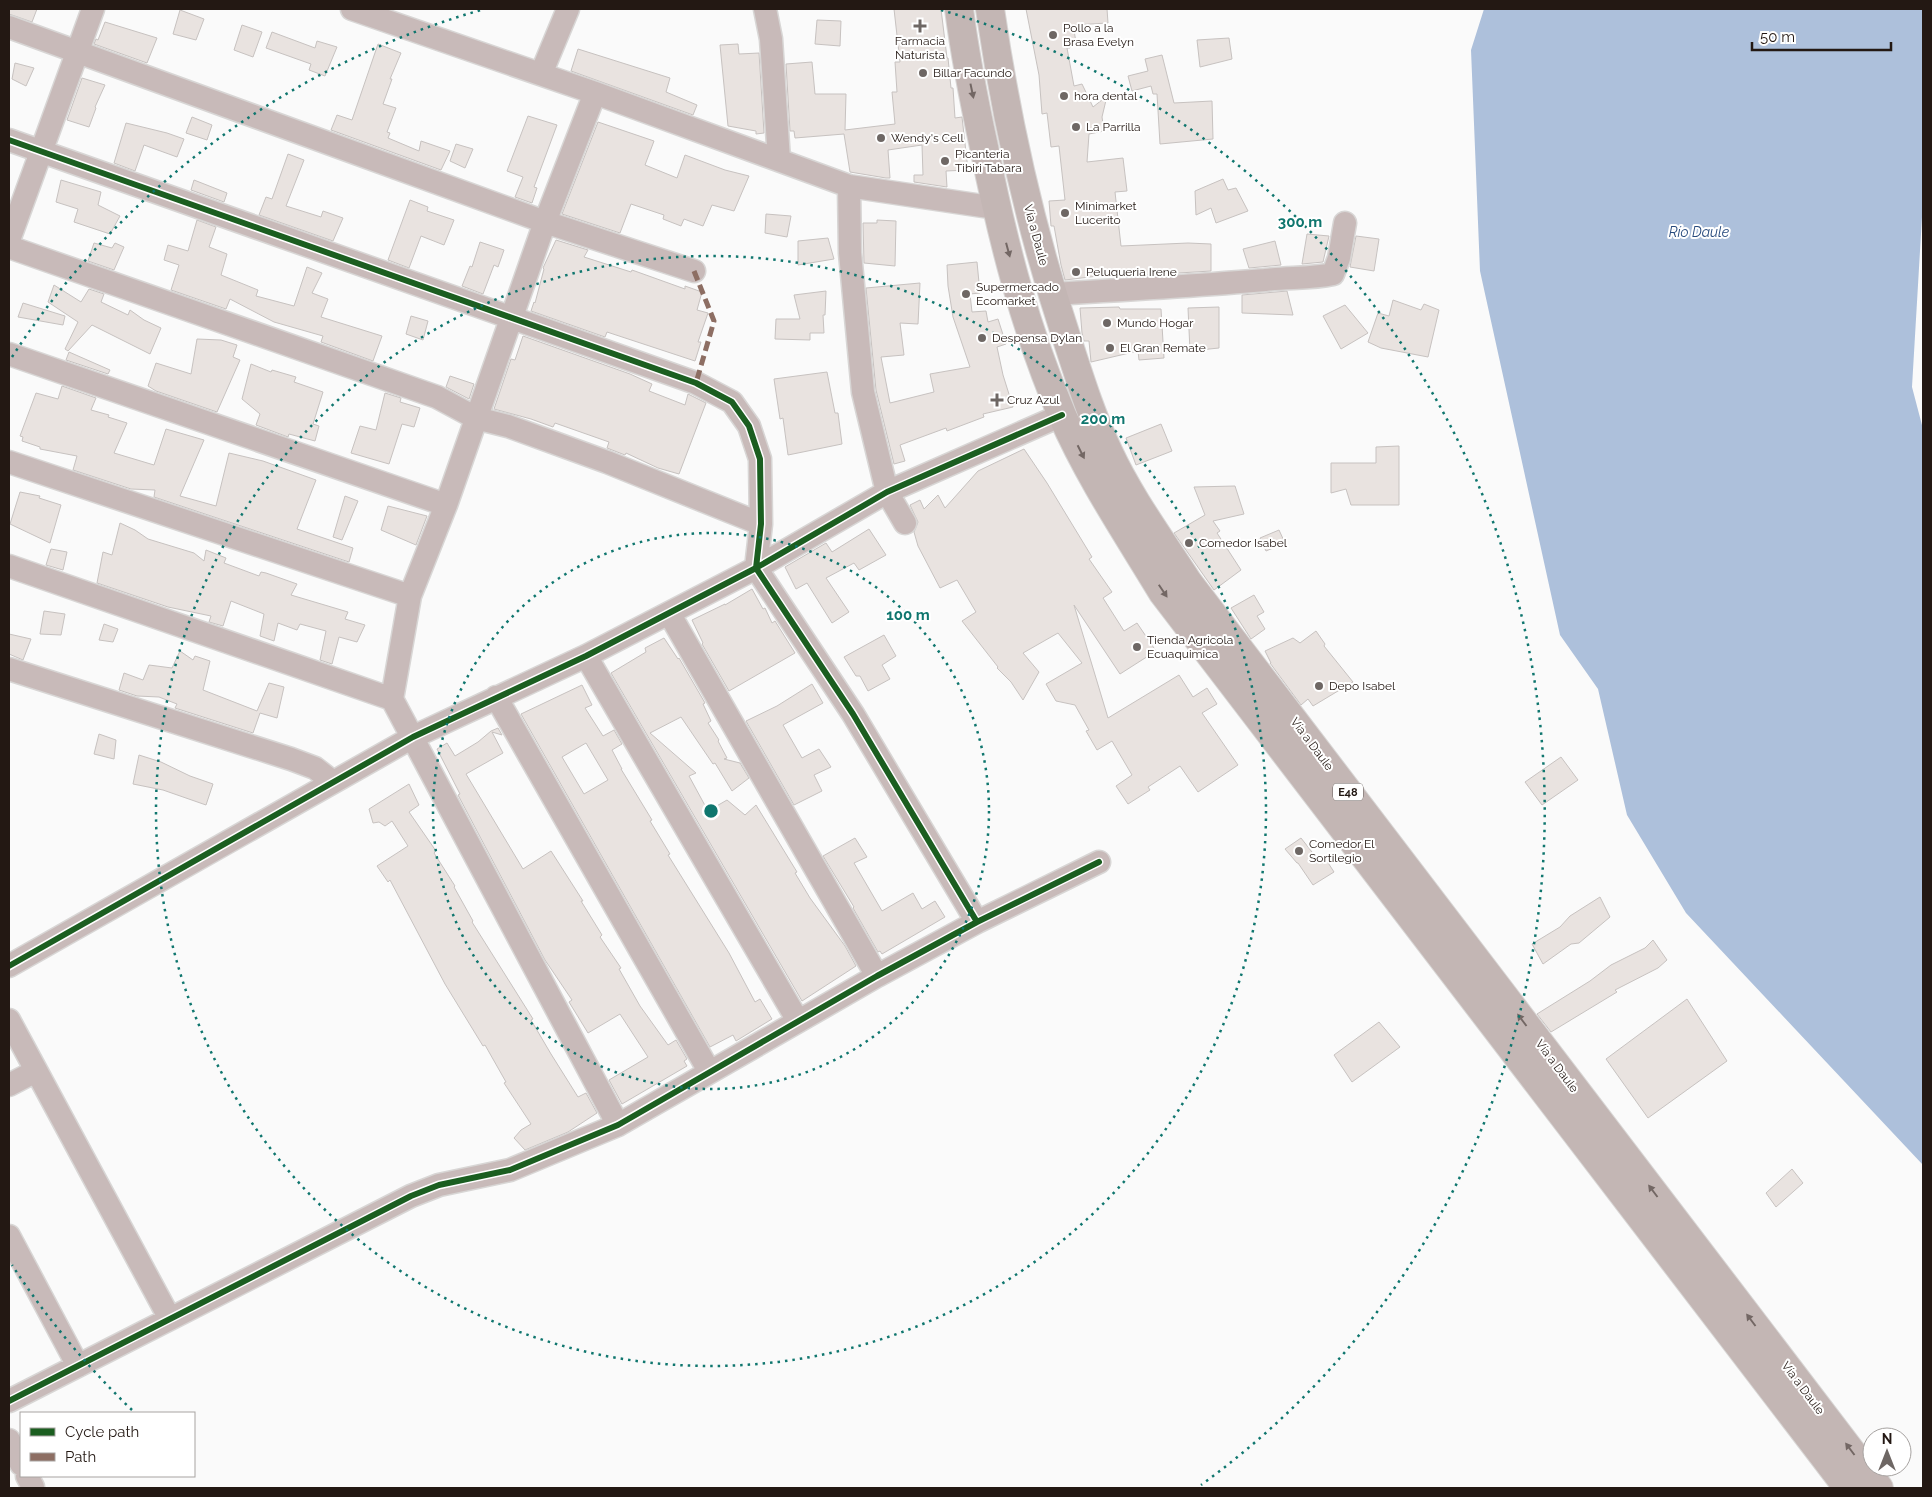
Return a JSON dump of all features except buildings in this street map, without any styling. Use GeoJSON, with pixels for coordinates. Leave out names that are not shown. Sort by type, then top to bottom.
{"type":"FeatureCollection","features":[{"type":"Feature","properties":{"kind":"highway","name":"Vía a Daule"},"geometry":{"type":"LineString","coordinates":[[959,9],[964,53],[996,208],[1026,319],[1062,415],[1119,521],[1163,592],[1848,1488]]}},
{"type":"Feature","properties":{"kind":"highway","name":"Vía a Daule"},"geometry":{"type":"LineString","coordinates":[[990,9],[996,49],[1027,203],[1052,294],[1088,406],[1109,454],[1139,506],[1188,582],[1879,1488]]}},
{"type":"Feature","properties":{"kind":"street"},"geometry":{"type":"LineString","coordinates":[[9,240],[93,9]]}},
{"type":"Feature","properties":{"kind":"street"},"geometry":{"type":"LineString","coordinates":[[352,9],[595,93],[849,186],[996,208]]}},
{"type":"Feature","properties":{"kind":"street"},"geometry":{"type":"LineString","coordinates":[[541,74],[568,9]]}},
{"type":"Feature","properties":{"kind":"street"},"geometry":{"type":"LineString","coordinates":[[765,9],[771,39],[779,160]]}},
{"type":"Feature","properties":{"kind":"street"},"geometry":{"type":"LineString","coordinates":[[9,27],[545,222],[694,271]]}},
{"type":"Feature","properties":{"kind":"street"},"geometry":{"type":"LineString","coordinates":[[595,93],[545,222],[446,505],[410,596],[392,699],[618,1125]]}},
{"type":"Feature","properties":{"kind":"street"},"geometry":{"type":"LineString","coordinates":[[9,140],[696,383],[732,402],[749,426],[760,459],[761,524],[756,568],[853,714],[977,922]]}},
{"type":"Feature","properties":{"kind":"street"},"geometry":{"type":"LineString","coordinates":[[849,186],[850,253],[863,392],[887,492],[905,522]]}},
{"type":"Feature","properties":{"kind":"street"},"geometry":{"type":"LineString","coordinates":[[1052,294],[1192,287],[1270,279],[1314,279],[1333,274],[1339,258],[1345,223]]}},
{"type":"Feature","properties":{"kind":"street"},"geometry":{"type":"LineString","coordinates":[[9,248],[437,397],[476,418],[508,426],[607,462],[761,524]]}},
{"type":"Feature","properties":{"kind":"street"},"geometry":{"type":"LineString","coordinates":[[9,354],[446,505]]}},
{"type":"Feature","properties":{"kind":"street"},"geometry":{"type":"LineString","coordinates":[[9,966],[412,737],[586,656],[756,568],[887,492],[1062,415]]}},
{"type":"Feature","properties":{"kind":"street"},"geometry":{"type":"LineString","coordinates":[[9,462],[410,596]]}},
{"type":"Feature","properties":{"kind":"street"},"geometry":{"type":"LineString","coordinates":[[9,566],[392,699]]}},
{"type":"Feature","properties":{"kind":"street"},"geometry":{"type":"LineString","coordinates":[[669,613],[878,976]]}},
{"type":"Feature","properties":{"kind":"street"},"geometry":{"type":"LineString","coordinates":[[586,656],[798,1021]]}},
{"type":"Feature","properties":{"kind":"street"},"geometry":{"type":"LineString","coordinates":[[9,669],[291,759],[315,768],[333,782]]}},
{"type":"Feature","properties":{"kind":"street"},"geometry":{"type":"LineString","coordinates":[[496,697],[709,1071]]}},
{"type":"Feature","properties":{"kind":"street"},"geometry":{"type":"LineString","coordinates":[[9,1401],[411,1196],[439,1185],[510,1170],[618,1125],[709,1071],[878,976],[977,922],[1098,862]]}},
{"type":"Feature","properties":{"kind":"street"},"geometry":{"type":"LineString","coordinates":[[9,1020],[170,1318]]}},
{"type":"Feature","properties":{"kind":"street"},"geometry":{"type":"LineString","coordinates":[[9,1085],[36,1071]]}},
{"type":"Feature","properties":{"kind":"street"},"geometry":{"type":"LineString","coordinates":[[9,1236],[78,1366]]}},
{"type":"Feature","properties":{"kind":"street"},"geometry":{"type":"LineString","coordinates":[[9,1440],[20,1462]]}},
{"type":"Feature","properties":{"kind":"water","name":"Río Daule"},"geometry":{"type":"Polygon","coordinates":[[[1484,9],[1923,9],[1923,200],[1912,387],[1923,429],[1923,1165],[1686,913],[1627,815],[1598,689],[1560,635],[1480,271],[1471,50],[1484,9]]]}},
{"type":"Feature","properties":{"kind":"marked path"},"geometry":{"type":"LineString","coordinates":[[694,271],[714,321],[696,383]]}},
{"type":"Feature","properties":{"kind":"cycle path"},"geometry":{"type":"LineString","coordinates":[[9,140],[696,383],[732,402],[749,426],[760,459],[761,524],[756,568],[853,714],[977,922]]}},
{"type":"Feature","properties":{"kind":"cycle path"},"geometry":{"type":"LineString","coordinates":[[9,966],[413,737],[586,656],[756,568],[887,492],[1062,415]]}},
{"type":"Feature","properties":{"kind":"cycle path"},"geometry":{"type":"LineString","coordinates":[[9,1401],[411,1196],[439,1185],[510,1170],[618,1125],[877,976],[977,922],[1099,862]]}},
{"type":"Feature","properties":{"kind":"place","name":"Farmacia Naturista"},"geometry":{"type":"Point","coordinates":[920,26]}},
{"type":"Feature","properties":{"kind":"place","name":"Pollo a la Brasa Evelyn"},"geometry":{"type":"Point","coordinates":[1053,35]}},
{"type":"Feature","properties":{"kind":"place","name":"Billar Facundo"},"geometry":{"type":"Point","coordinates":[923,73]}},
{"type":"Feature","properties":{"kind":"place","name":"hora dental"},"geometry":{"type":"Point","coordinates":[1064,96]}},
{"type":"Feature","properties":{"kind":"place","name":"La Parrilla"},"geometry":{"type":"Point","coordinates":[1076,127]}},
{"type":"Feature","properties":{"kind":"place","name":"Wendy's Cell"},"geometry":{"type":"Point","coordinates":[881,138]}},
{"type":"Feature","properties":{"kind":"place","name":"Picanteria Tibiri Tabara"},"geometry":{"type":"Point","coordinates":[945,161]}},
{"type":"Feature","properties":{"kind":"place","name":"Minimarket Lucerito"},"geometry":{"type":"Point","coordinates":[1065,213]}},
{"type":"Feature","properties":{"kind":"place","name":"Peluqueria Irene"},"geometry":{"type":"Point","coordinates":[1076,272]}},
{"type":"Feature","properties":{"kind":"place","name":"Supermercado Ecomarket"},"geometry":{"type":"Point","coordinates":[966,294]}},
{"type":"Feature","properties":{"kind":"place","name":"Mundo Hogar"},"geometry":{"type":"Point","coordinates":[1107,323]}},
{"type":"Feature","properties":{"kind":"place","name":"Despensa Dylan"},"geometry":{"type":"Point","coordinates":[982,338]}},
{"type":"Feature","properties":{"kind":"place","name":"El Gran Remate"},"geometry":{"type":"Point","coordinates":[1110,348]}},
{"type":"Feature","properties":{"kind":"place","name":"Cruz Azul"},"geometry":{"type":"Point","coordinates":[997,400]}},
{"type":"Feature","properties":{"kind":"place","name":"Comedor Isabel"},"geometry":{"type":"Point","coordinates":[1189,543]}},
{"type":"Feature","properties":{"kind":"place","name":"Tienda Agricola Ecuaquimica"},"geometry":{"type":"Point","coordinates":[1137,647]}},
{"type":"Feature","properties":{"kind":"place","name":"Depo Isabel"},"geometry":{"type":"Point","coordinates":[1319,686]}},
{"type":"Feature","properties":{"kind":"place","name":"Comedor El Sortilegio"},"geometry":{"type":"Point","coordinates":[1299,851]}}]}
